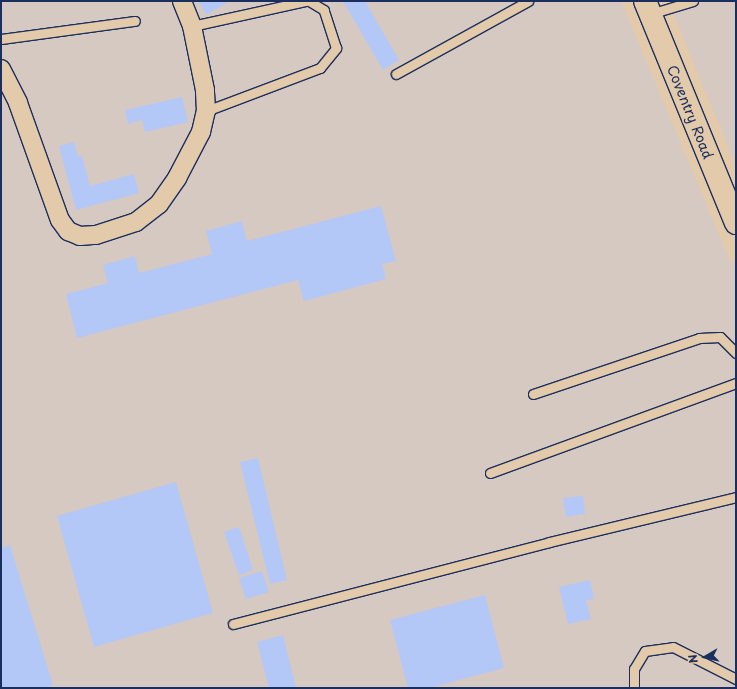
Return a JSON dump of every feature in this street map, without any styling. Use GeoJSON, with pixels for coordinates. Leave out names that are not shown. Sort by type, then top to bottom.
{"type":"FeatureCollection","features":[{"type":"Feature","properties":{"kind":"street"},"geometry":{"type":"LineString","coordinates":[[1,69],[18,102],[60,220],[68,231],[80,236],[96,236],[136,222],[159,204],[177,178],[201,132],[206,111],[205,90],[192,26],[182,1]]}},
{"type":"Feature","properties":{"kind":"street","name":"Coventry Road"},"geometry":{"type":"LineString","coordinates":[[647,8],[736,223]]}},
{"type":"Feature","properties":{"kind":"lane"},"geometry":{"type":"LineString","coordinates":[[192,26],[306,1]]}},
{"type":"Feature","properties":{"kind":"lane"},"geometry":{"type":"LineString","coordinates":[[206,111],[320,68],[336,48],[324,10],[309,1]]}},
{"type":"Feature","properties":{"kind":"lane"},"geometry":{"type":"LineString","coordinates":[[396,74],[528,1]]}},
{"type":"Feature","properties":{"kind":"lane"},"geometry":{"type":"LineString","coordinates":[[647,8],[693,1]]}},
{"type":"Feature","properties":{"kind":"lane"},"geometry":{"type":"LineString","coordinates":[[1,39],[135,21]]}},
{"type":"Feature","properties":{"kind":"lane"},"geometry":{"type":"LineString","coordinates":[[533,394],[699,338],[720,337],[736,353]]}},
{"type":"Feature","properties":{"kind":"lane"},"geometry":{"type":"LineString","coordinates":[[490,473],[736,383]]}},
{"type":"Feature","properties":{"kind":"lane"},"geometry":{"type":"LineString","coordinates":[[233,624],[549,542],[736,497]]}},
{"type":"Feature","properties":{"kind":"lane"},"geometry":{"type":"LineString","coordinates":[[634,688],[634,669],[645,651],[673,647],[736,679]]}},
{"type":"Feature","properties":{"kind":"shaded area"},"geometry":{"type":"Polygon","coordinates":[[[1,1],[621,1],[731,263],[736,261],[736,688],[1,688],[1,1]]]}},
{"type":"Feature","properties":{"kind":"shaded area"},"geometry":{"type":"Polygon","coordinates":[[[668,1],[736,1],[736,166],[668,1]]]}},
{"type":"Feature","properties":{"kind":"building"},"geometry":{"type":"Polygon","coordinates":[[[230,1],[206,15],[199,2],[230,1]]]}},
{"type":"Feature","properties":{"kind":"building"},"geometry":{"type":"Polygon","coordinates":[[[343,1],[365,1],[399,60],[383,70],[343,1]]]}},
{"type":"Feature","properties":{"kind":"building"},"geometry":{"type":"Polygon","coordinates":[[[182,97],[188,122],[145,132],[142,120],[128,124],[125,110],[182,97]]]}},
{"type":"Feature","properties":{"kind":"building"},"geometry":{"type":"Polygon","coordinates":[[[74,142],[78,157],[82,156],[90,186],[134,174],[139,193],[76,210],[59,146],[74,142]]]}},
{"type":"Feature","properties":{"kind":"building"},"geometry":{"type":"Polygon","coordinates":[[[381,206],[396,261],[382,264],[386,279],[304,301],[298,280],[77,338],[66,294],[108,283],[103,265],[135,256],[139,273],[212,254],[206,231],[242,221],[247,241],[381,206]]]}},
{"type":"Feature","properties":{"kind":"building"},"geometry":{"type":"Polygon","coordinates":[[[258,458],[287,580],[270,584],[240,462],[258,458]]]}},
{"type":"Feature","properties":{"kind":"building"},"geometry":{"type":"Polygon","coordinates":[[[176,482],[213,613],[94,647],[57,516],[176,482]]]}},
{"type":"Feature","properties":{"kind":"building"},"geometry":{"type":"Polygon","coordinates":[[[583,496],[585,514],[566,517],[563,498],[583,496]]]}},
{"type":"Feature","properties":{"kind":"building"},"geometry":{"type":"Polygon","coordinates":[[[239,527],[253,570],[239,575],[224,532],[239,527]]]}},
{"type":"Feature","properties":{"kind":"building"},"geometry":{"type":"Polygon","coordinates":[[[10,545],[53,685],[44,688],[1,688],[1,548],[10,545]]]}},
{"type":"Feature","properties":{"kind":"building"},"geometry":{"type":"Polygon","coordinates":[[[262,571],[269,592],[246,599],[239,578],[262,571]]]}},
{"type":"Feature","properties":{"kind":"building"},"geometry":{"type":"Polygon","coordinates":[[[590,580],[594,599],[586,600],[591,619],[568,624],[559,587],[590,580]]]}},
{"type":"Feature","properties":{"kind":"building"},"geometry":{"type":"Polygon","coordinates":[[[485,595],[504,668],[429,688],[408,688],[390,620],[485,595]]]}},
{"type":"Feature","properties":{"kind":"building"},"geometry":{"type":"Polygon","coordinates":[[[283,635],[296,688],[269,688],[257,642],[283,635]]]}}]}
